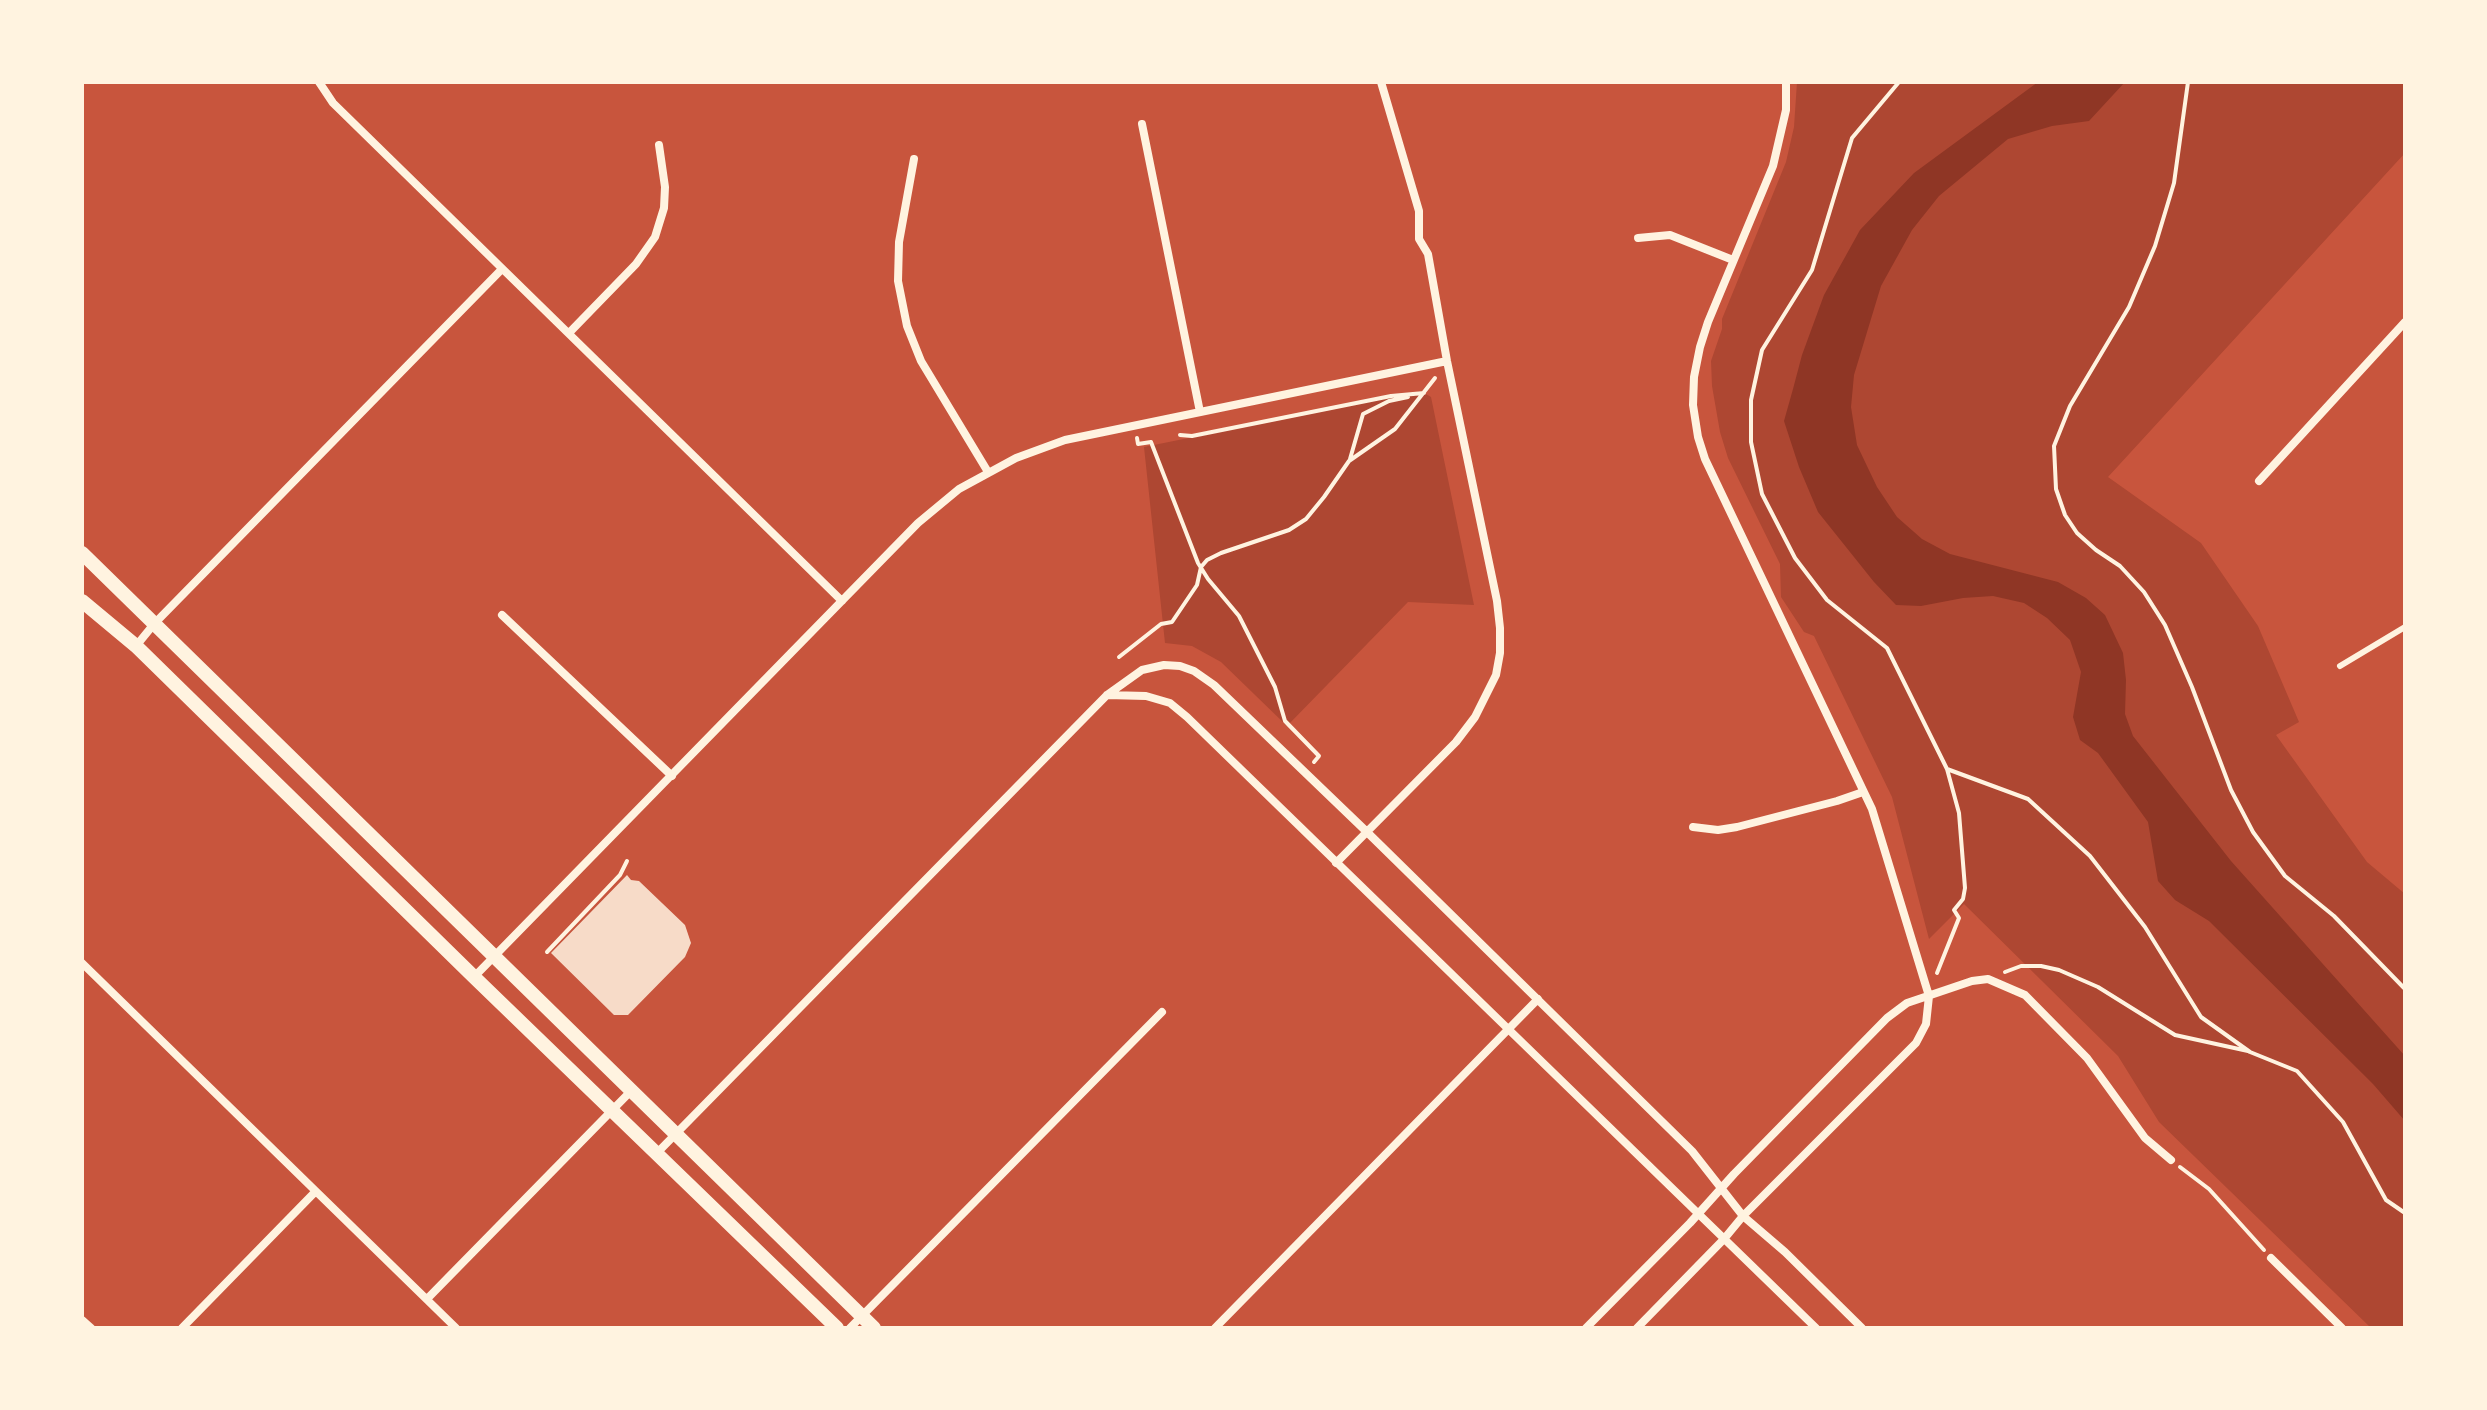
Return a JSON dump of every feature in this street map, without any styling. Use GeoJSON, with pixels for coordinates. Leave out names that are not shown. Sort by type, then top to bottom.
{"type":"FeatureCollection","features":[{"type":"Feature","properties":{"kind":"street"},"geometry":{"type":"LineString","coordinates":[[319,82],[333,103],[842,601]]}},
{"type":"Feature","properties":{"kind":"street"},"geometry":{"type":"LineString","coordinates":[[1336,863],[1456,742],[1475,717],[1496,675],[1500,653],[1497,601],[1428,254],[1418,233],[1419,211],[1381,82]]}},
{"type":"Feature","properties":{"kind":"street"},"geometry":{"type":"LineString","coordinates":[[1637,1328],[1743,1216],[1916,1043],[1926,1024],[1929,996],[1872,809],[1705,459],[1693,405],[1700,347],[1781,140],[1786,110],[1786,82]]}},
{"type":"Feature","properties":{"kind":"street"},"geometry":{"type":"LineString","coordinates":[[1142,124],[1200,412]]}},
{"type":"Feature","properties":{"kind":"street"},"geometry":{"type":"LineString","coordinates":[[569,333],[636,264],[655,237],[664,208],[665,187],[659,145]]}},
{"type":"Feature","properties":{"kind":"street"},"geometry":{"type":"LineString","coordinates":[[914,159],[899,242],[898,281],[907,326],[921,361],[988,472]]}},
{"type":"Feature","properties":{"kind":"street"},"geometry":{"type":"LineString","coordinates":[[1638,238],[1670,235],[1733,260]]}},
{"type":"Feature","properties":{"kind":"street"},"geometry":{"type":"LineString","coordinates":[[136,646],[154,624],[502,269]]}},
{"type":"Feature","properties":{"kind":"street"},"geometry":{"type":"LineString","coordinates":[[2259,481],[2405,322]]}},
{"type":"Feature","properties":{"kind":"street"},"geometry":{"type":"LineString","coordinates":[[474,977],[940,503],[988,472],[1040,448],[1135,424],[1447,361]]}},
{"type":"Feature","properties":{"kind":"street"},"geometry":{"type":"LineString","coordinates":[[82,553],[874,1328]]}},
{"type":"Feature","properties":{"kind":"street"},"geometry":{"type":"LineString","coordinates":[[82,601],[136,646],[837,1328]]}},
{"type":"Feature","properties":{"kind":"street"},"geometry":{"type":"LineString","coordinates":[[502,615],[672,776]]}},
{"type":"Feature","properties":{"kind":"street"},"geometry":{"type":"LineString","coordinates":[[656,1154],[1107,695],[1142,670],[1164,665],[1180,666],[1194,671],[1214,685],[1368,833],[1692,1151],[1743,1216],[1781,1248],[1862,1328]]}},
{"type":"Feature","properties":{"kind":"street"},"geometry":{"type":"LineString","coordinates":[[1107,695],[1146,696],[1170,703],[1816,1328]]}},
{"type":"Feature","properties":{"kind":"street"},"geometry":{"type":"LineString","coordinates":[[1693,827],[1718,830],[1737,827],[1863,792]]}},
{"type":"Feature","properties":{"kind":"street"},"geometry":{"type":"LineString","coordinates":[[82,963],[456,1328]]}},
{"type":"Feature","properties":{"kind":"street"},"geometry":{"type":"LineString","coordinates":[[1586,1328],[1887,1018],[1907,1003],[1972,981],[1988,979],[2025,995],[2087,1058],[2145,1138],[2171,1160]]}},
{"type":"Feature","properties":{"kind":"street"},"geometry":{"type":"LineString","coordinates":[[1215,1328],[1538,999]]}},
{"type":"Feature","properties":{"kind":"street"},"geometry":{"type":"LineString","coordinates":[[850,1328],[1162,1012]]}},
{"type":"Feature","properties":{"kind":"street"},"geometry":{"type":"LineString","coordinates":[[427,1299],[631,1091]]}},
{"type":"Feature","properties":{"kind":"street"},"geometry":{"type":"LineString","coordinates":[[182,1328],[315,1192]]}},
{"type":"Feature","properties":{"kind":"street"},"geometry":{"type":"LineString","coordinates":[[2271,1258],[2342,1328]]}},
{"type":"Feature","properties":{"kind":"street"},"geometry":{"type":"LineString","coordinates":[[82,1320],[91,1328]]}},
{"type":"Feature","properties":{"kind":"lane"},"geometry":{"type":"LineString","coordinates":[[2340,666],[2405,627]]}},
{"type":"Feature","properties":{"kind":"path"},"geometry":{"type":"LineString","coordinates":[[1899,82],[1852,138],[1812,270],[1762,350],[1751,400],[1751,442],[1762,494],[1795,558],[1827,600],[1887,648],[1947,769],[1959,813],[1965,888],[1963,899],[1954,910],[1959,918],[1929,996]]}},
{"type":"Feature","properties":{"kind":"path"},"geometry":{"type":"LineString","coordinates":[[2188,82],[2174,183],[2155,246],[2129,307],[2070,406],[2054,446],[2056,489],[2065,515],[2077,533],[2120,566],[2144,592],[2165,625],[2231,790],[2253,832],[2285,876],[2334,916],[2405,989]]}},
{"type":"Feature","properties":{"kind":"path"},"geometry":{"type":"LineString","coordinates":[[1349,461],[1395,429],[1447,361]]}},
{"type":"Feature","properties":{"kind":"path"},"geometry":{"type":"LineString","coordinates":[[1180,435],[1192,436],[1391,396],[1424,393]]}},
{"type":"Feature","properties":{"kind":"path"},"geometry":{"type":"LineString","coordinates":[[1119,657],[1161,624],[1172,622],[1197,585],[1201,567],[1207,560],[1298,526],[1324,497],[1349,461],[1363,414],[1389,401],[1424,393]]}},
{"type":"Feature","properties":{"kind":"path"},"geometry":{"type":"LineString","coordinates":[[1135,424],[1138,444],[1151,442],[1198,563],[1239,616],[1275,687],[1285,721],[1319,756],[1303,773]]}},
{"type":"Feature","properties":{"kind":"path"},"geometry":{"type":"LineString","coordinates":[[1947,769],[2028,799],[2090,856],[2145,927],[2201,1017],[2250,1052]]}},
{"type":"Feature","properties":{"kind":"path"},"geometry":{"type":"LineString","coordinates":[[547,952],[620,875],[627,861]]}},
{"type":"Feature","properties":{"kind":"path"},"geometry":{"type":"LineString","coordinates":[[1988,979],[2021,966],[2059,970],[2098,987],[2175,1035],[2250,1052],[2297,1071],[2343,1122],[2386,1200],[2405,1213]]}},
{"type":"Feature","properties":{"kind":"path"},"geometry":{"type":"LineString","coordinates":[[2171,1160],[2209,1189],[2271,1258]]}},
{"type":"Feature","properties":{"kind":"shaded area"},"geometry":{"type":"Polygon","coordinates":[[[1797,82],[2405,82],[2405,153],[2108,477],[2201,543],[2258,626],[2299,722],[2276,735],[2367,862],[2405,894],[2405,1328],[2371,1328],[2159,1122],[2118,1056],[1964,904],[1929,939],[1892,797],[1814,636],[1804,632],[1781,597],[1780,564],[1728,458],[1712,386],[1711,361],[1722,329],[1722,319],[1786,162],[1794,127],[1797,82]]]}},
{"type":"Feature","properties":{"kind":"shaded area"},"geometry":{"type":"Polygon","coordinates":[[[2038,82],[2125,82],[2089,121],[2052,126],[2008,139],[1939,196],[1912,230],[1881,286],[1854,375],[1851,407],[1857,445],[1877,487],[1897,517],[1922,539],[1950,554],[2058,582],[2086,598],[2105,615],[2123,653],[2125,714],[2133,736],[2231,861],[2405,1056],[2405,1121],[2373,1084],[2209,921],[2175,900],[2158,881],[2148,822],[2098,753],[2080,740],[2073,717],[2081,672],[2070,640],[2047,618],[2024,603],[1993,596],[1921,606],[1896,605],[1818,512],[1799,467],[1784,421],[1802,355],[1824,295],[1860,230],[1914,173],[2038,82]]]}},
{"type":"Feature","properties":{"kind":"shaded area"},"geometry":{"type":"Polygon","coordinates":[[[1421,391],[1431,397],[1474,605],[1408,602],[1287,726],[1221,662],[1192,646],[1165,643],[1144,447],[1421,391]]]}},
{"type":"Feature","properties":{"kind":"building"},"geometry":{"type":"Polygon","coordinates":[[[627,875],[631,880],[639,881],[685,925],[691,943],[685,957],[628,1015],[614,1015],[551,953],[627,875]]]}}]}
